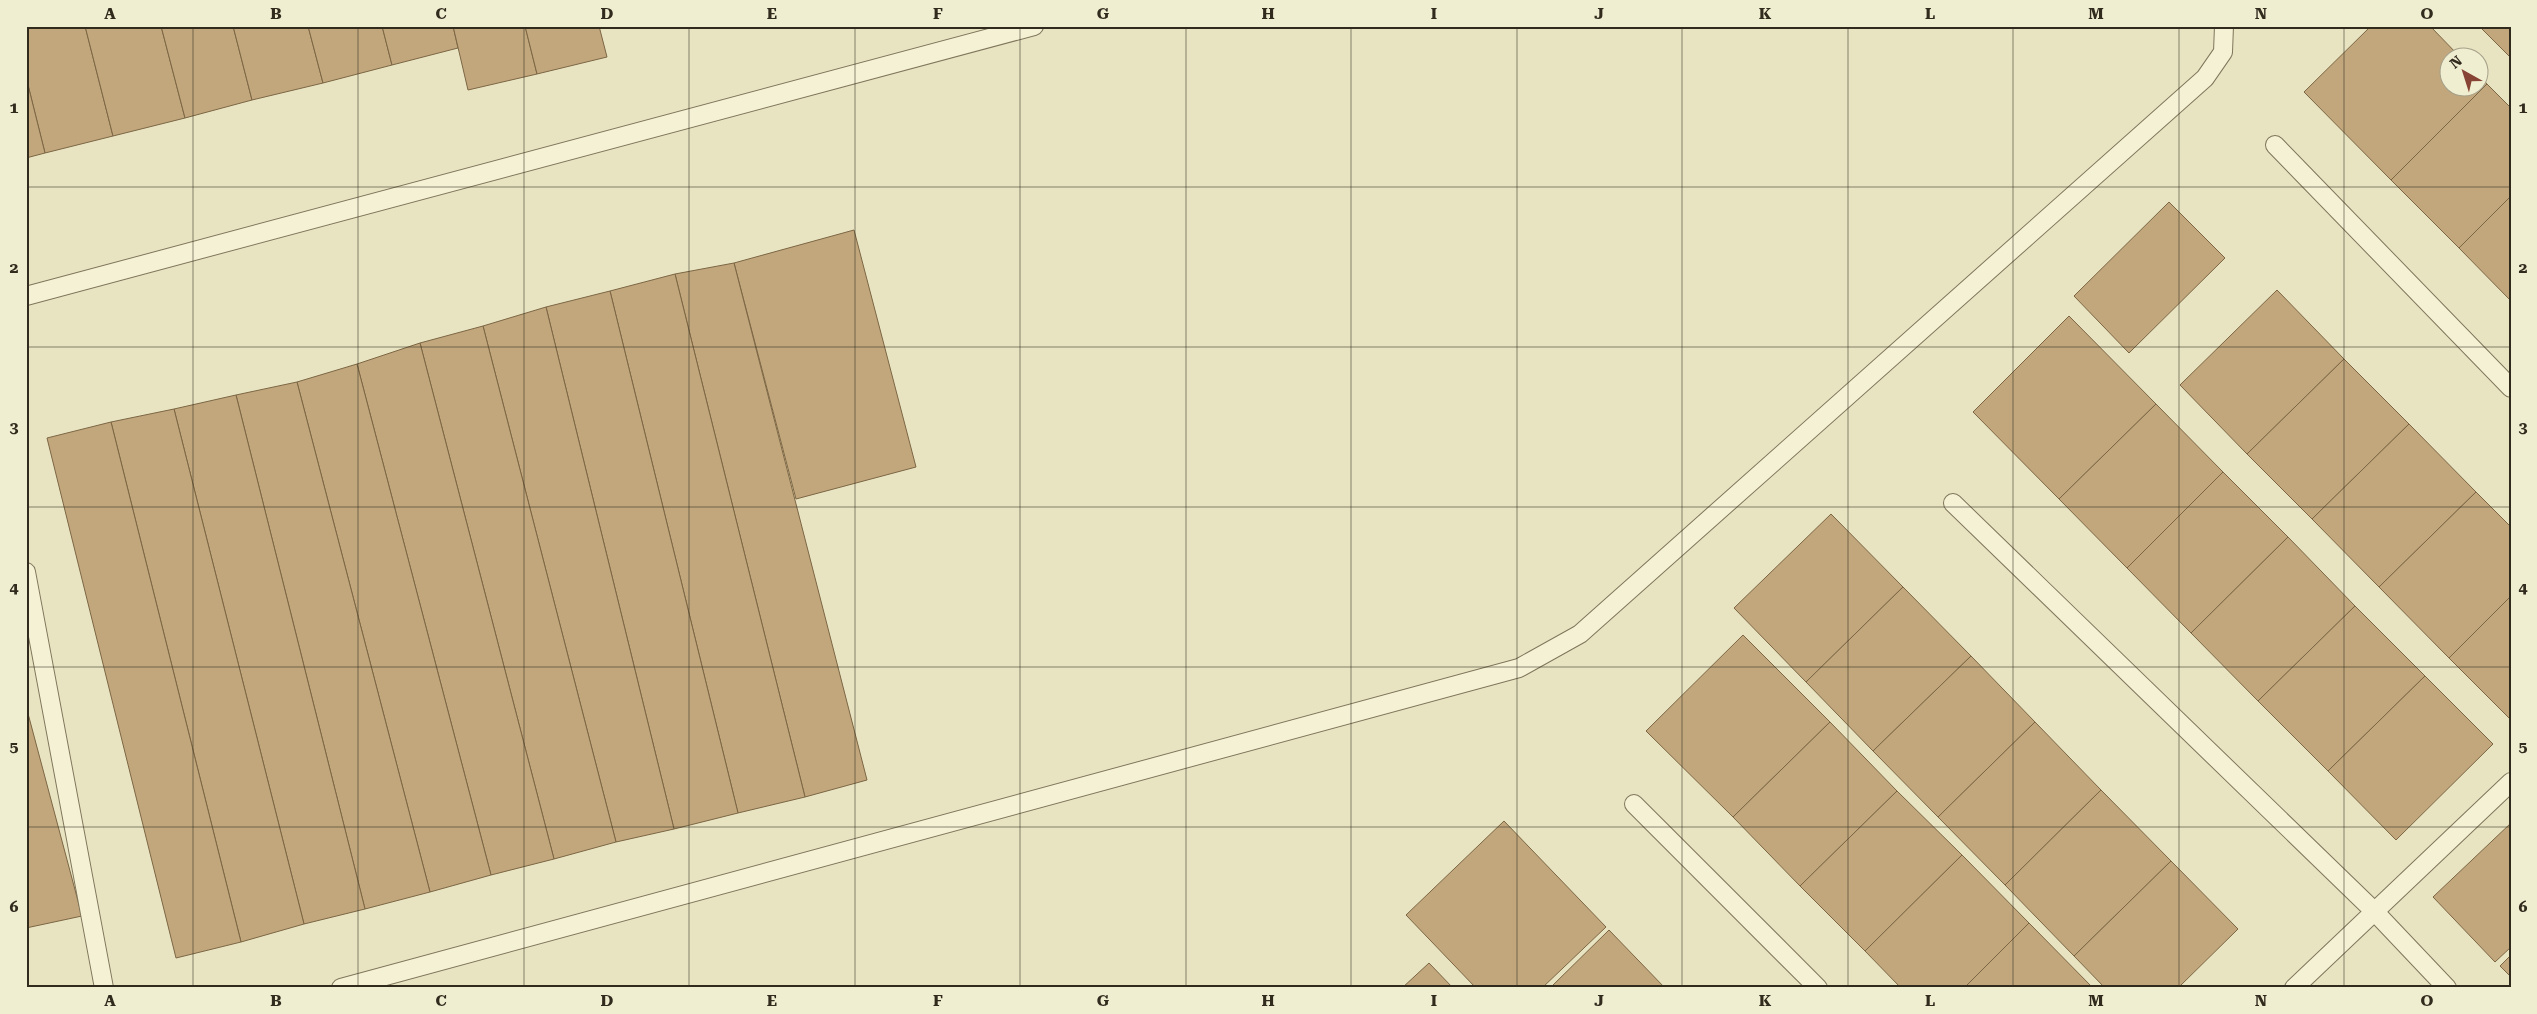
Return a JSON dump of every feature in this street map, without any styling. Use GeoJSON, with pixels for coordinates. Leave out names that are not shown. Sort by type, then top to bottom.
{"type":"FeatureCollection","features":[{"type":"Feature","properties":{"kind":"lane"},"geometry":{"type":"LineString","coordinates":[[26,296],[1034,26]]}},
{"type":"Feature","properties":{"kind":"lane"},"geometry":{"type":"LineString","coordinates":[[341,988],[1519,668],[1580,634],[2205,78],[2223,52],[2224,26]]}},
{"type":"Feature","properties":{"kind":"lane"},"geometry":{"type":"LineString","coordinates":[[2275,145],[2511,388]]}},
{"type":"Feature","properties":{"kind":"lane"},"geometry":{"type":"LineString","coordinates":[[1953,503],[2374,911],[2447,988]]}},
{"type":"Feature","properties":{"kind":"lane"},"geometry":{"type":"LineString","coordinates":[[26,572],[104,988]]}},
{"type":"Feature","properties":{"kind":"lane"},"geometry":{"type":"LineString","coordinates":[[2294,988],[2511,782]]}},
{"type":"Feature","properties":{"kind":"lane"},"geometry":{"type":"LineString","coordinates":[[1634,804],[1818,988]]}},
{"type":"Feature","properties":{"kind":"building"},"geometry":{"type":"Polygon","coordinates":[[[26,26],[85,26],[113,136],[45,153],[26,77],[26,26]]]}},
{"type":"Feature","properties":{"kind":"building"},"geometry":{"type":"Polygon","coordinates":[[[85,26],[161,26],[185,118],[113,136],[85,26]]]}},
{"type":"Feature","properties":{"kind":"building"},"geometry":{"type":"Polygon","coordinates":[[[161,26],[233,26],[252,100],[185,118],[161,26]]]}},
{"type":"Feature","properties":{"kind":"building"},"geometry":{"type":"Polygon","coordinates":[[[233,26],[308,26],[323,83],[252,100],[233,26]]]}},
{"type":"Feature","properties":{"kind":"building"},"geometry":{"type":"Polygon","coordinates":[[[308,26],[382,26],[392,65],[323,83],[308,26]]]}},
{"type":"Feature","properties":{"kind":"building"},"geometry":{"type":"Polygon","coordinates":[[[382,26],[453,26],[458,48],[392,65],[382,26]]]}},
{"type":"Feature","properties":{"kind":"building"},"geometry":{"type":"Polygon","coordinates":[[[453,26],[525,26],[537,74],[468,90],[453,26]]]}},
{"type":"Feature","properties":{"kind":"building"},"geometry":{"type":"Polygon","coordinates":[[[525,26],[599,26],[607,57],[537,74],[525,26]]]}},
{"type":"Feature","properties":{"kind":"building"},"geometry":{"type":"Polygon","coordinates":[[[2371,26],[2430,26],[2451,48],[2440,48],[2440,98],[2473,98],[2391,180],[2304,92],[2371,26]]]}},
{"type":"Feature","properties":{"kind":"building"},"geometry":{"type":"Polygon","coordinates":[[[2479,26],[2511,26],[2511,58],[2479,26]]]}},
{"type":"Feature","properties":{"kind":"building"},"geometry":{"type":"Polygon","coordinates":[[[26,77],[45,153],[26,158],[26,77]]]}},
{"type":"Feature","properties":{"kind":"building"},"geometry":{"type":"Polygon","coordinates":[[[2490,87],[2511,108],[2511,196],[2459,248],[2391,180],[2473,98],[2490,98],[2490,87]]]}},
{"type":"Feature","properties":{"kind":"building"},"geometry":{"type":"Polygon","coordinates":[[[2511,196],[2511,301],[2459,248],[2511,196]]]}},
{"type":"Feature","properties":{"kind":"building"},"geometry":{"type":"Polygon","coordinates":[[[2169,202],[2225,258],[2129,353],[2074,296],[2169,202]]]}},
{"type":"Feature","properties":{"kind":"building"},"geometry":{"type":"Polygon","coordinates":[[[854,230],[916,467],[796,499],[734,263],[854,230]]]}},
{"type":"Feature","properties":{"kind":"building"},"geometry":{"type":"Polygon","coordinates":[[[734,263],[867,780],[805,797],[675,274],[734,263]]]}},
{"type":"Feature","properties":{"kind":"building"},"geometry":{"type":"Polygon","coordinates":[[[675,274],[805,797],[738,813],[610,291],[675,274]]]}},
{"type":"Feature","properties":{"kind":"building"},"geometry":{"type":"Polygon","coordinates":[[[2277,290],[2344,359],[2247,454],[2180,385],[2277,290]]]}},
{"type":"Feature","properties":{"kind":"building"},"geometry":{"type":"Polygon","coordinates":[[[610,291],[738,813],[674,829],[546,307],[610,291]]]}},
{"type":"Feature","properties":{"kind":"building"},"geometry":{"type":"Polygon","coordinates":[[[546,307],[674,829],[616,842],[483,326],[546,307]]]}},
{"type":"Feature","properties":{"kind":"building"},"geometry":{"type":"Polygon","coordinates":[[[2069,316],[2156,404],[2059,499],[1973,412],[2069,316]]]}},
{"type":"Feature","properties":{"kind":"building"},"geometry":{"type":"Polygon","coordinates":[[[483,326],[616,842],[554,859],[420,343],[483,326]]]}},
{"type":"Feature","properties":{"kind":"building"},"geometry":{"type":"Polygon","coordinates":[[[420,343],[554,859],[491,875],[357,364],[420,343]]]}},
{"type":"Feature","properties":{"kind":"building"},"geometry":{"type":"Polygon","coordinates":[[[2344,359],[2409,424],[2312,519],[2247,454],[2344,359]]]}},
{"type":"Feature","properties":{"kind":"building"},"geometry":{"type":"Polygon","coordinates":[[[357,364],[491,875],[430,892],[297,382],[357,364]]]}},
{"type":"Feature","properties":{"kind":"building"},"geometry":{"type":"Polygon","coordinates":[[[297,382],[430,892],[365,909],[236,395],[297,382]]]}},
{"type":"Feature","properties":{"kind":"building"},"geometry":{"type":"Polygon","coordinates":[[[236,395],[365,909],[304,924],[174,409],[236,395]]]}},
{"type":"Feature","properties":{"kind":"building"},"geometry":{"type":"Polygon","coordinates":[[[2156,404],[2223,472],[2127,568],[2059,499],[2156,404]]]}},
{"type":"Feature","properties":{"kind":"building"},"geometry":{"type":"Polygon","coordinates":[[[174,409],[304,924],[241,942],[111,422],[174,409]]]}},
{"type":"Feature","properties":{"kind":"building"},"geometry":{"type":"Polygon","coordinates":[[[111,422],[241,942],[176,958],[47,438],[111,422]]]}},
{"type":"Feature","properties":{"kind":"building"},"geometry":{"type":"Polygon","coordinates":[[[2409,424],[2476,492],[2379,587],[2312,519],[2409,424]]]}},
{"type":"Feature","properties":{"kind":"building"},"geometry":{"type":"Polygon","coordinates":[[[2223,472],[2288,537],[2191,633],[2127,568],[2223,472]]]}},
{"type":"Feature","properties":{"kind":"building"},"geometry":{"type":"Polygon","coordinates":[[[2476,492],[2511,527],[2511,596],[2449,658],[2379,587],[2476,492]]]}},
{"type":"Feature","properties":{"kind":"building"},"geometry":{"type":"Polygon","coordinates":[[[1831,514],[1903,587],[1806,682],[1734,608],[1831,514]]]}},
{"type":"Feature","properties":{"kind":"building"},"geometry":{"type":"Polygon","coordinates":[[[2288,537],[2355,606],[2258,701],[2191,633],[2288,537]]]}},
{"type":"Feature","properties":{"kind":"building"},"geometry":{"type":"Polygon","coordinates":[[[1903,587],[1971,656],[1873,751],[1806,682],[1903,587]]]}},
{"type":"Feature","properties":{"kind":"building"},"geometry":{"type":"Polygon","coordinates":[[[2511,596],[2511,720],[2449,658],[2511,596]]]}},
{"type":"Feature","properties":{"kind":"building"},"geometry":{"type":"Polygon","coordinates":[[[2355,606],[2425,676],[2328,771],[2258,701],[2355,606]]]}},
{"type":"Feature","properties":{"kind":"building"},"geometry":{"type":"Polygon","coordinates":[[[1743,635],[1830,722],[1733,817],[1646,731],[1743,635]]]}},
{"type":"Feature","properties":{"kind":"building"},"geometry":{"type":"Polygon","coordinates":[[[1971,656],[2035,722],[1938,817],[1873,751],[1971,656]]]}},
{"type":"Feature","properties":{"kind":"building"},"geometry":{"type":"Polygon","coordinates":[[[2425,676],[2493,744],[2396,840],[2328,771],[2425,676]]]}},
{"type":"Feature","properties":{"kind":"building"},"geometry":{"type":"Polygon","coordinates":[[[26,706],[82,916],[26,928],[26,706]]]}},
{"type":"Feature","properties":{"kind":"building"},"geometry":{"type":"Polygon","coordinates":[[[1830,722],[1897,791],[1800,886],[1733,817],[1830,722]]]}},
{"type":"Feature","properties":{"kind":"building"},"geometry":{"type":"Polygon","coordinates":[[[2035,722],[2101,790],[2005,885],[1938,817],[2035,722]]]}},
{"type":"Feature","properties":{"kind":"building"},"geometry":{"type":"Polygon","coordinates":[[[2101,790],[2171,861],[2074,956],[2005,885],[2101,790]]]}},
{"type":"Feature","properties":{"kind":"building"},"geometry":{"type":"Polygon","coordinates":[[[1897,791],[1962,855],[1865,951],[1800,886],[1897,791]]]}},
{"type":"Feature","properties":{"kind":"building"},"geometry":{"type":"Polygon","coordinates":[[[1504,821],[1606,927],[1542,988],[1476,988],[1406,915],[1504,821]]]}},
{"type":"Feature","properties":{"kind":"building"},"geometry":{"type":"Polygon","coordinates":[[[2511,823],[2511,947],[2495,962],[2433,897],[2511,823]]]}},
{"type":"Feature","properties":{"kind":"building"},"geometry":{"type":"Polygon","coordinates":[[[1962,855],[2029,923],[1964,988],[1901,988],[1865,951],[1962,855]]]}},
{"type":"Feature","properties":{"kind":"building"},"geometry":{"type":"Polygon","coordinates":[[[2171,861],[2238,929],[2178,988],[2105,988],[2074,956],[2171,861]]]}},
{"type":"Feature","properties":{"kind":"building"},"geometry":{"type":"Polygon","coordinates":[[[2029,923],[2093,988],[1964,988],[2029,923]]]}},
{"type":"Feature","properties":{"kind":"building"},"geometry":{"type":"Polygon","coordinates":[[[1609,930],[1665,988],[1550,988],[1609,930]]]}},
{"type":"Feature","properties":{"kind":"building"},"geometry":{"type":"Polygon","coordinates":[[[2511,955],[2511,977],[2500,966],[2511,955]]]}},
{"type":"Feature","properties":{"kind":"building"},"geometry":{"type":"Polygon","coordinates":[[[1429,963],[1453,988],[1402,988],[1429,963]]]}}]}
